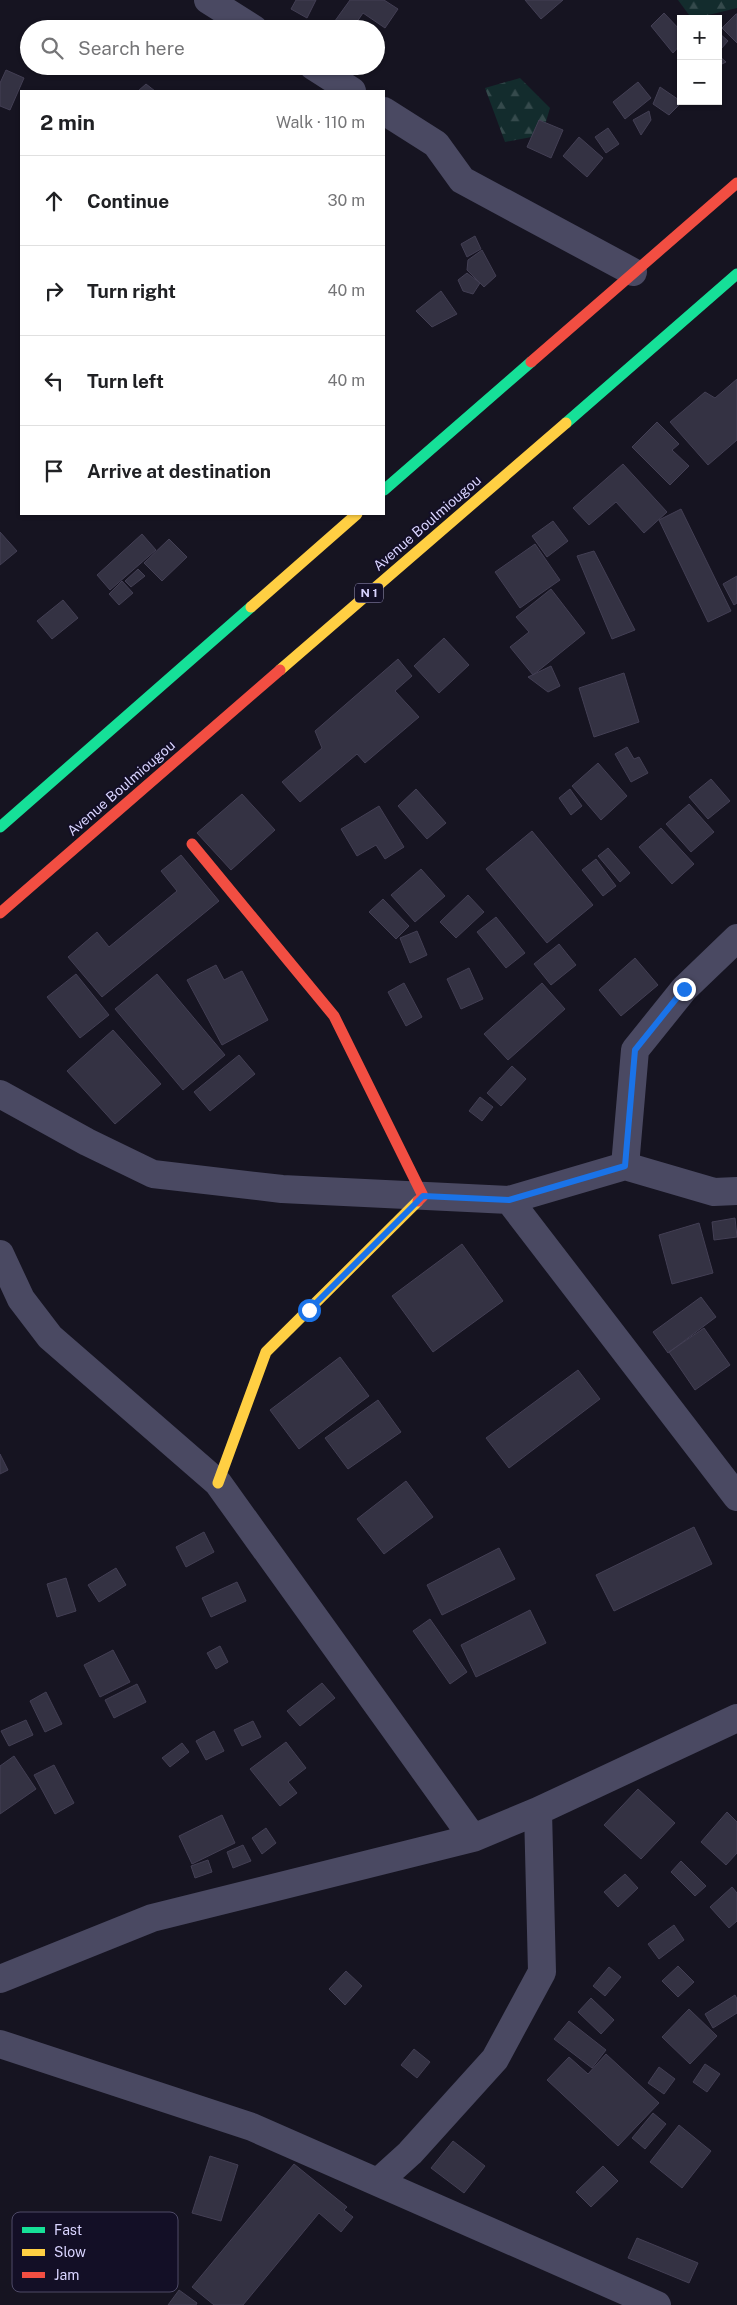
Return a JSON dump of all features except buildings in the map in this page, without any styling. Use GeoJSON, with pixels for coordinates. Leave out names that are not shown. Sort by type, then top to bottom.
{"type":"FeatureCollection","features":[{"type":"Feature","properties":{"kind":"main road"},"geometry":{"type":"LineString","coordinates":[[385,489],[737,183]]}},
{"type":"Feature","properties":{"kind":"main road","name":"Avenue Boulmiougou"},"geometry":{"type":"LineString","coordinates":[[0,913],[733,286]]}},
{"type":"Feature","properties":{"kind":"main road"},"geometry":{"type":"LineString","coordinates":[[0,827],[356,515]]}},
{"type":"Feature","properties":{"kind":"main road"},"geometry":{"type":"LineString","coordinates":[[192,844],[334,1016],[423,1196],[266,1352],[218,1484]]}},
{"type":"Feature","properties":{"kind":"street"},"geometry":{"type":"LineString","coordinates":[[208,0],[240,20]]}},
{"type":"Feature","properties":{"kind":"street"},"geometry":{"type":"LineString","coordinates":[[327,75],[350,90]]}},
{"type":"Feature","properties":{"kind":"street"},"geometry":{"type":"LineString","coordinates":[[385,112],[436,144],[462,180],[633,272]]}},
{"type":"Feature","properties":{"kind":"street"},"geometry":{"type":"LineString","coordinates":[[625,1166],[635,1050],[684,989],[737,938]]}},
{"type":"Feature","properties":{"kind":"street"},"geometry":{"type":"LineString","coordinates":[[0,1094],[87,1142],[153,1174],[282,1189],[509,1200],[625,1166],[714,1192],[737,1191]]}},
{"type":"Feature","properties":{"kind":"street"},"geometry":{"type":"LineString","coordinates":[[509,1200],[737,1497]]}},
{"type":"Feature","properties":{"kind":"street"},"geometry":{"type":"LineString","coordinates":[[0,1254],[21,1299],[50,1337],[218,1484],[473,1838]]}},
{"type":"Feature","properties":{"kind":"street"},"geometry":{"type":"LineString","coordinates":[[0,1979],[152,1918],[473,1838],[538,1811],[737,1718]]}},
{"type":"Feature","properties":{"kind":"street"},"geometry":{"type":"LineString","coordinates":[[378,2182],[410,2153],[495,2059],[542,1972],[538,1811]]}},
{"type":"Feature","properties":{"kind":"street"},"geometry":{"type":"LineString","coordinates":[[0,2044],[252,2127],[656,2305]]}},
{"type":"Feature","properties":{"kind":"green space"},"geometry":{"type":"Polygon","coordinates":[[[678,0],[737,0],[737,8],[708,15],[689,15],[678,0]]]}},
{"type":"Feature","properties":{"kind":"green space"},"geometry":{"type":"Polygon","coordinates":[[[520,78],[550,108],[542,135],[505,142],[485,88],[520,78]]]}},
{"type":"Feature","properties":{"kind":"traffic: fast"},"geometry":{"type":"LineString","coordinates":[[566,423],[737,274]]}},
{"type":"Feature","properties":{"kind":"traffic: fast"},"geometry":{"type":"LineString","coordinates":[[385,489],[531,362]]}},
{"type":"Feature","properties":{"kind":"traffic: fast"},"geometry":{"type":"LineString","coordinates":[[0,827],[251,607]]}},
{"type":"Feature","properties":{"kind":"traffic: slow"},"geometry":{"type":"LineString","coordinates":[[280,670],[566,423]]}},
{"type":"Feature","properties":{"kind":"traffic: slow"},"geometry":{"type":"LineString","coordinates":[[251,607],[356,515]]}},
{"type":"Feature","properties":{"kind":"traffic: slow"},"geometry":{"type":"LineString","coordinates":[[218,1483],[266,1352],[418,1201]]}},
{"type":"Feature","properties":{"kind":"traffic: jam"},"geometry":{"type":"LineString","coordinates":[[531,362],[737,183]]}},
{"type":"Feature","properties":{"kind":"traffic: jam"},"geometry":{"type":"LineString","coordinates":[[0,913],[280,670]]}},
{"type":"Feature","properties":{"kind":"traffic: jam"},"geometry":{"type":"LineString","coordinates":[[192,844],[334,1016],[423,1196],[418,1201]]}},
{"type":"Feature","properties":{"kind":"route"},"geometry":{"type":"LineString","coordinates":[[309,1310],[423,1196],[509,1200],[625,1166],[635,1050],[684,989]]}}]}
